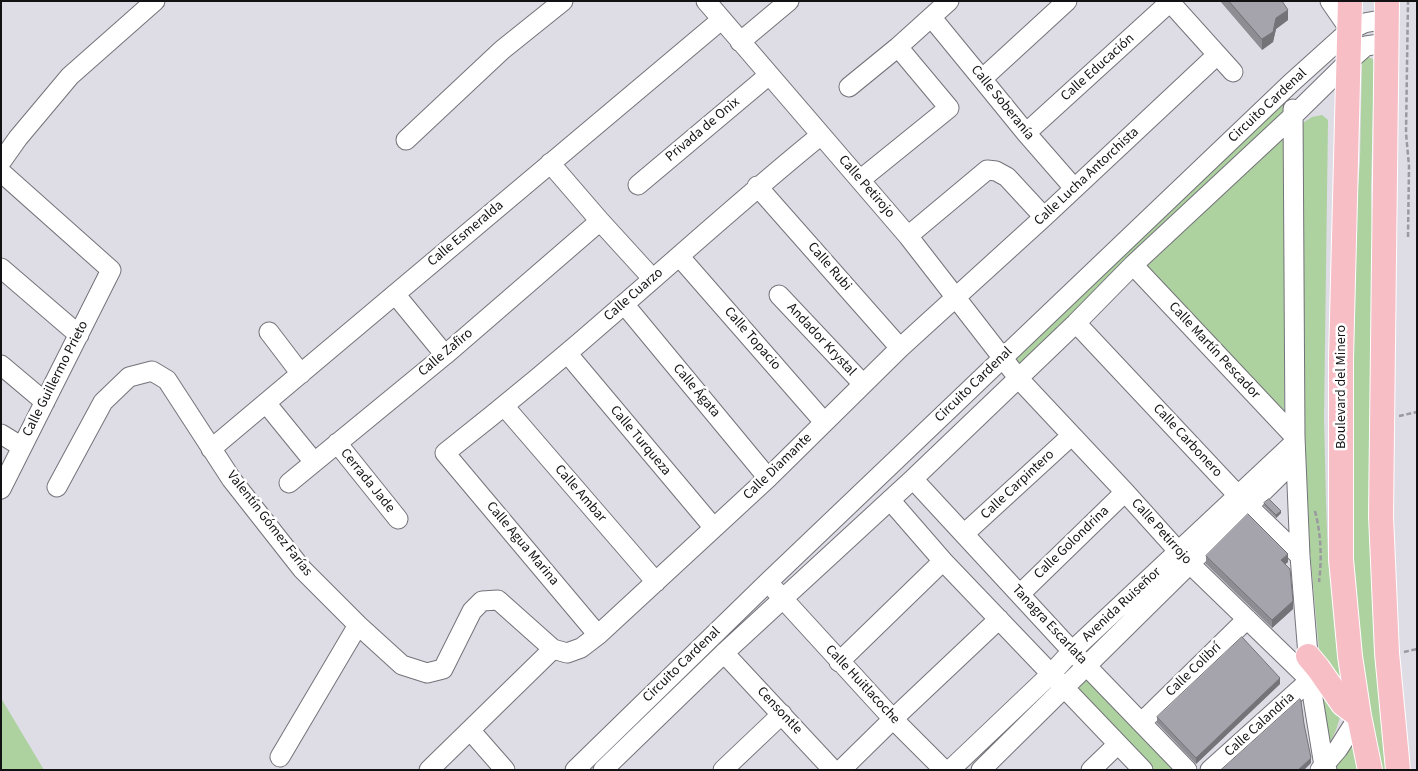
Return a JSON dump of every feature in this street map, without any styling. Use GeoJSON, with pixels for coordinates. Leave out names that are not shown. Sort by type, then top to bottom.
{"type":"FeatureCollection","features":[{"type":"Feature","properties":{"kind":"main road","name":"Boulevard del Minero"},"geometry":{"type":"LineString","coordinates":[[1350,1],[1341,359],[1341,559],[1350,656],[1359,716],[1370,770]]}},
{"type":"Feature","properties":{"kind":"main road"},"geometry":{"type":"LineString","coordinates":[[1386,10],[1382,516],[1387,653],[1398,770]]}},
{"type":"Feature","properties":{"kind":"main road"},"geometry":{"type":"LineString","coordinates":[[1308,656],[1343,704],[1359,716]]}},
{"type":"Feature","properties":{"kind":"street"},"geometry":{"type":"LineString","coordinates":[[1,162],[18,138],[70,76],[155,1]]}},
{"type":"Feature","properties":{"kind":"street"},"geometry":{"type":"LineString","coordinates":[[406,140],[502,50],[563,1]]}},
{"type":"Feature","properties":{"kind":"street","name":"Calle Petirojo"},"geometry":{"type":"LineString","coordinates":[[706,1],[908,236],[1019,379]]}},
{"type":"Feature","properties":{"kind":"street"},"geometry":{"type":"LineString","coordinates":[[740,42],[789,1]]}},
{"type":"Feature","properties":{"kind":"street"},"geometry":{"type":"LineString","coordinates":[[850,87],[932,18],[949,1]]}},
{"type":"Feature","properties":{"kind":"street"},"geometry":{"type":"LineString","coordinates":[[982,78],[1067,1]]}},
{"type":"Feature","properties":{"kind":"street"},"geometry":{"type":"LineString","coordinates":[[1330,1],[1350,30]]}},
{"type":"Feature","properties":{"kind":"street"},"geometry":{"type":"LineString","coordinates":[[1170,2],[1233,72]]}},
{"type":"Feature","properties":{"kind":"street","name":"Calle Educación"},"geometry":{"type":"LineString","coordinates":[[1026,133],[1170,2]]}},
{"type":"Feature","properties":{"kind":"street","name":"Circuito Cardenal"},"geometry":{"type":"LineString","coordinates":[[575,770],[768,582],[1290,84],[1350,30],[1386,10]]}},
{"type":"Feature","properties":{"kind":"street","name":"Calle Soberanía"},"geometry":{"type":"LineString","coordinates":[[932,18],[1026,133],[1074,188]]}},
{"type":"Feature","properties":{"kind":"street","name":"Calle Esmeralda"},"geometry":{"type":"LineString","coordinates":[[212,449],[721,20]]}},
{"type":"Feature","properties":{"kind":"street","name":"Circuito Cardenal"},"geometry":{"type":"LineString","coordinates":[[603,770],[782,598],[913,479],[1019,379],[1133,265],[1349,61],[1366,46],[1386,43]]}},
{"type":"Feature","properties":{"kind":"street"},"geometry":{"type":"LineString","coordinates":[[860,180],[949,108],[898,47]]}},
{"type":"Feature","properties":{"kind":"street","name":"Calle Lucha Antorchista"},"geometry":{"type":"LineString","coordinates":[[956,297],[1217,56]]}},
{"type":"Feature","properties":{"kind":"street","name":"Privada de Onix"},"geometry":{"type":"LineString","coordinates":[[638,185],[769,75]]}},
{"type":"Feature","properties":{"kind":"street"},"geometry":{"type":"LineString","coordinates":[[1290,84],[1294,115],[1295,446],[1300,556],[1310,680],[1324,768]]}},
{"type":"Feature","properties":{"kind":"street","name":"Calle Cuarzo"},"geometry":{"type":"LineString","coordinates":[[445,453],[567,353],[758,186],[821,135]]}},
{"type":"Feature","properties":{"kind":"street"},"geometry":{"type":"LineString","coordinates":[[550,163],[652,278]]}},
{"type":"Feature","properties":{"kind":"street"},"geometry":{"type":"LineString","coordinates":[[908,236],[987,170],[996,171],[1007,177],[1044,217]]}},
{"type":"Feature","properties":{"kind":"street","name":"Calle Guillermo Prieto"},"geometry":{"type":"LineString","coordinates":[[1,172],[111,270],[1,489]]}},
{"type":"Feature","properties":{"kind":"street","name":"Calle Rubi"},"geometry":{"type":"LineString","coordinates":[[758,186],[900,348]]}},
{"type":"Feature","properties":{"kind":"street","name":"Calle Zafiro"},"geometry":{"type":"LineString","coordinates":[[289,483],[445,355],[600,221]]}},
{"type":"Feature","properties":{"kind":"street","name":"Calle Topacio"},"geometry":{"type":"LineString","coordinates":[[679,256],[824,422]]}},
{"type":"Feature","properties":{"kind":"street","name":"Calle Martín Pescador"},"geometry":{"type":"LineString","coordinates":[[1133,265],[1295,446]]}},
{"type":"Feature","properties":{"kind":"street"},"geometry":{"type":"LineString","coordinates":[[1,268],[79,335]]}},
{"type":"Feature","properties":{"kind":"street"},"geometry":{"type":"LineString","coordinates":[[396,294],[445,355]]}},
{"type":"Feature","properties":{"kind":"street","name":"Andador Krystal"},"geometry":{"type":"LineString","coordinates":[[779,296],[863,384]]}},
{"type":"Feature","properties":{"kind":"street","name":"Calle Diamante"},"geometry":{"type":"LineString","coordinates":[[553,649],[567,653],[581,648],[598,635],[768,478],[900,348],[956,297]]}},
{"type":"Feature","properties":{"kind":"street","name":"Calle Ágata"},"geometry":{"type":"LineString","coordinates":[[624,304],[768,478]]}},
{"type":"Feature","properties":{"kind":"street","name":"Calle Carbonero"},"geometry":{"type":"LineString","coordinates":[[1076,324],[1243,500],[1300,556]]}},
{"type":"Feature","properties":{"kind":"street"},"geometry":{"type":"LineString","coordinates":[[269,332],[301,374]]}},
{"type":"Feature","properties":{"kind":"street","name":"Calle Turqueza"},"geometry":{"type":"LineString","coordinates":[[567,353],[714,528]]}},
{"type":"Feature","properties":{"kind":"street"},"geometry":{"type":"LineString","coordinates":[[1,365],[45,402]]}},
{"type":"Feature","properties":{"kind":"street","name":"Valentín Gómez Farías"},"geometry":{"type":"LineString","coordinates":[[57,487],[103,402],[129,377],[152,371],[166,380],[232,480],[302,569],[358,625],[402,665],[427,673],[442,669],[472,611],[482,601],[498,600],[553,649]]}},
{"type":"Feature","properties":{"kind":"street","name":"Calle Petirrojo"},"geometry":{"type":"LineString","coordinates":[[1019,379],[1184,557],[1310,680]]}},
{"type":"Feature","properties":{"kind":"street"},"geometry":{"type":"LineString","coordinates":[[266,403],[314,462]]}},
{"type":"Feature","properties":{"kind":"street","name":"Calle Ambar"},"geometry":{"type":"LineString","coordinates":[[504,406],[656,582]]}},
{"type":"Feature","properties":{"kind":"street"},"geometry":{"type":"LineString","coordinates":[[1,434],[22,448]]}},
{"type":"Feature","properties":{"kind":"street","name":"Calle Carpintero"},"geometry":{"type":"LineString","coordinates":[[964,534],[1072,436]]}},
{"type":"Feature","properties":{"kind":"street","name":"Cerrada Jade"},"geometry":{"type":"LineString","coordinates":[[337,443],[398,519]]}},
{"type":"Feature","properties":{"kind":"street","name":"Avenida Ruiseñor"},"geometry":{"type":"LineString","coordinates":[[950,770],[1058,680],[1086,665],[1184,557],[1295,446]]}},
{"type":"Feature","properties":{"kind":"street","name":"Calle Agua Marina"},"geometry":{"type":"LineString","coordinates":[[445,453],[598,635]]}},
{"type":"Feature","properties":{"kind":"street","name":"Tanagra Escarlata"},"geometry":{"type":"LineString","coordinates":[[913,479],[1072,651],[1188,770]]}},
{"type":"Feature","properties":{"kind":"street","name":"Calle Golondrina"},"geometry":{"type":"LineString","coordinates":[[1020,594],[1125,492]]}},
{"type":"Feature","properties":{"kind":"street"},"geometry":{"type":"LineString","coordinates":[[890,500],[943,561],[1143,770]]}},
{"type":"Feature","properties":{"kind":"street","name":"Avenida Ruiseñor"},"geometry":{"type":"LineString","coordinates":[[981,770],[1058,680],[1072,651],[1184,557]]}},
{"type":"Feature","properties":{"kind":"street"},"geometry":{"type":"LineString","coordinates":[[839,662],[943,561]]}},
{"type":"Feature","properties":{"kind":"street","name":"Calle Huitlacoche"},"geometry":{"type":"LineString","coordinates":[[768,582],[839,662],[944,770]]}},
{"type":"Feature","properties":{"kind":"street"},"geometry":{"type":"LineString","coordinates":[[841,770],[999,619]]}},
{"type":"Feature","properties":{"kind":"street","name":"Calle Colibrí"},"geometry":{"type":"LineString","coordinates":[[1142,722],[1247,619]]}},
{"type":"Feature","properties":{"kind":"street"},"geometry":{"type":"LineString","coordinates":[[280,757],[358,625]]}},
{"type":"Feature","properties":{"kind":"street"},"geometry":{"type":"LineString","coordinates":[[429,770],[553,649]]}},
{"type":"Feature","properties":{"kind":"street","name":"Censontle"},"geometry":{"type":"LineString","coordinates":[[724,653],[834,770]]}},
{"type":"Feature","properties":{"kind":"street","name":"Calle Calandria"},"geometry":{"type":"LineString","coordinates":[[1210,770],[1310,680]]}},
{"type":"Feature","properties":{"kind":"street"},"geometry":{"type":"LineString","coordinates":[[724,770],[782,714]]}},
{"type":"Feature","properties":{"kind":"street"},"geometry":{"type":"LineString","coordinates":[[1324,768],[1359,716]]}},
{"type":"Feature","properties":{"kind":"street"},"geometry":{"type":"LineString","coordinates":[[470,730],[505,770]]}},
{"type":"Feature","properties":{"kind":"street"},"geometry":{"type":"LineString","coordinates":[[1091,770],[1118,744]]}},
{"type":"Feature","properties":{"kind":"path"},"geometry":{"type":"LineString","coordinates":[[1408,1],[1406,133],[1409,166],[1408,237]]}},
{"type":"Feature","properties":{"kind":"path"},"geometry":{"type":"LineString","coordinates":[[1396,418],[1417,412]]}},
{"type":"Feature","properties":{"kind":"green space"},"geometry":{"type":"Polygon","coordinates":[[[1368,57],[1373,59],[1374,63],[1371,189],[1375,337],[1372,574],[1378,679],[1389,770],[1382,770],[1364,675],[1351,556],[1353,259],[1360,160],[1362,61],[1368,57]]]}},
{"type":"Feature","properties":{"kind":"green space"},"geometry":{"type":"Polygon","coordinates":[[[1283,104],[1287,107],[1286,112],[1020,368],[1012,359],[1283,104]]]}},
{"type":"Feature","properties":{"kind":"green space"},"geometry":{"type":"Polygon","coordinates":[[[1322,115],[1328,120],[1324,418],[1328,559],[1342,685],[1319,650],[1310,551],[1302,372],[1301,124],[1312,117],[1322,115]]]}},
{"type":"Feature","properties":{"kind":"green space"},"geometry":{"type":"Polygon","coordinates":[[[1286,133],[1284,420],[1144,269],[1286,133]]]}},
{"type":"Feature","properties":{"kind":"green space"},"geometry":{"type":"Polygon","coordinates":[[[1316,673],[1341,714],[1328,747],[1316,673]]]}},
{"type":"Feature","properties":{"kind":"green space"},"geometry":{"type":"Polygon","coordinates":[[[1083,681],[1088,681],[1173,770],[1149,770],[1076,688],[1083,681]]]}},
{"type":"Feature","properties":{"kind":"green space"},"geometry":{"type":"Polygon","coordinates":[[[1,698],[44,770],[1,770],[1,698]]]}},
{"type":"Feature","properties":{"kind":"green space"},"geometry":{"type":"Polygon","coordinates":[[[1352,734],[1361,770],[1330,770],[1352,734]]]}},
{"type":"Feature","properties":{"kind":"building"},"geometry":{"type":"Polygon","coordinates":[[[1229,1],[1282,1],[1288,10],[1276,18],[1273,32],[1262,39],[1229,1]]]}},
{"type":"Feature","properties":{"kind":"building"},"geometry":{"type":"Polygon","coordinates":[[[1269,499],[1281,511],[1276,515],[1264,503],[1269,499]]]}},
{"type":"Feature","properties":{"kind":"building"},"geometry":{"type":"Polygon","coordinates":[[[1248,514],[1288,554],[1281,560],[1290,569],[1293,601],[1272,620],[1206,556],[1248,514]]]}},
{"type":"Feature","properties":{"kind":"building"},"geometry":{"type":"Polygon","coordinates":[[[1242,637],[1280,678],[1196,758],[1157,717],[1242,637]]]}},
{"type":"Feature","properties":{"kind":"building"},"geometry":{"type":"Polygon","coordinates":[[[1300,699],[1311,758],[1298,770],[1221,770],[1300,699]]]}}]}
